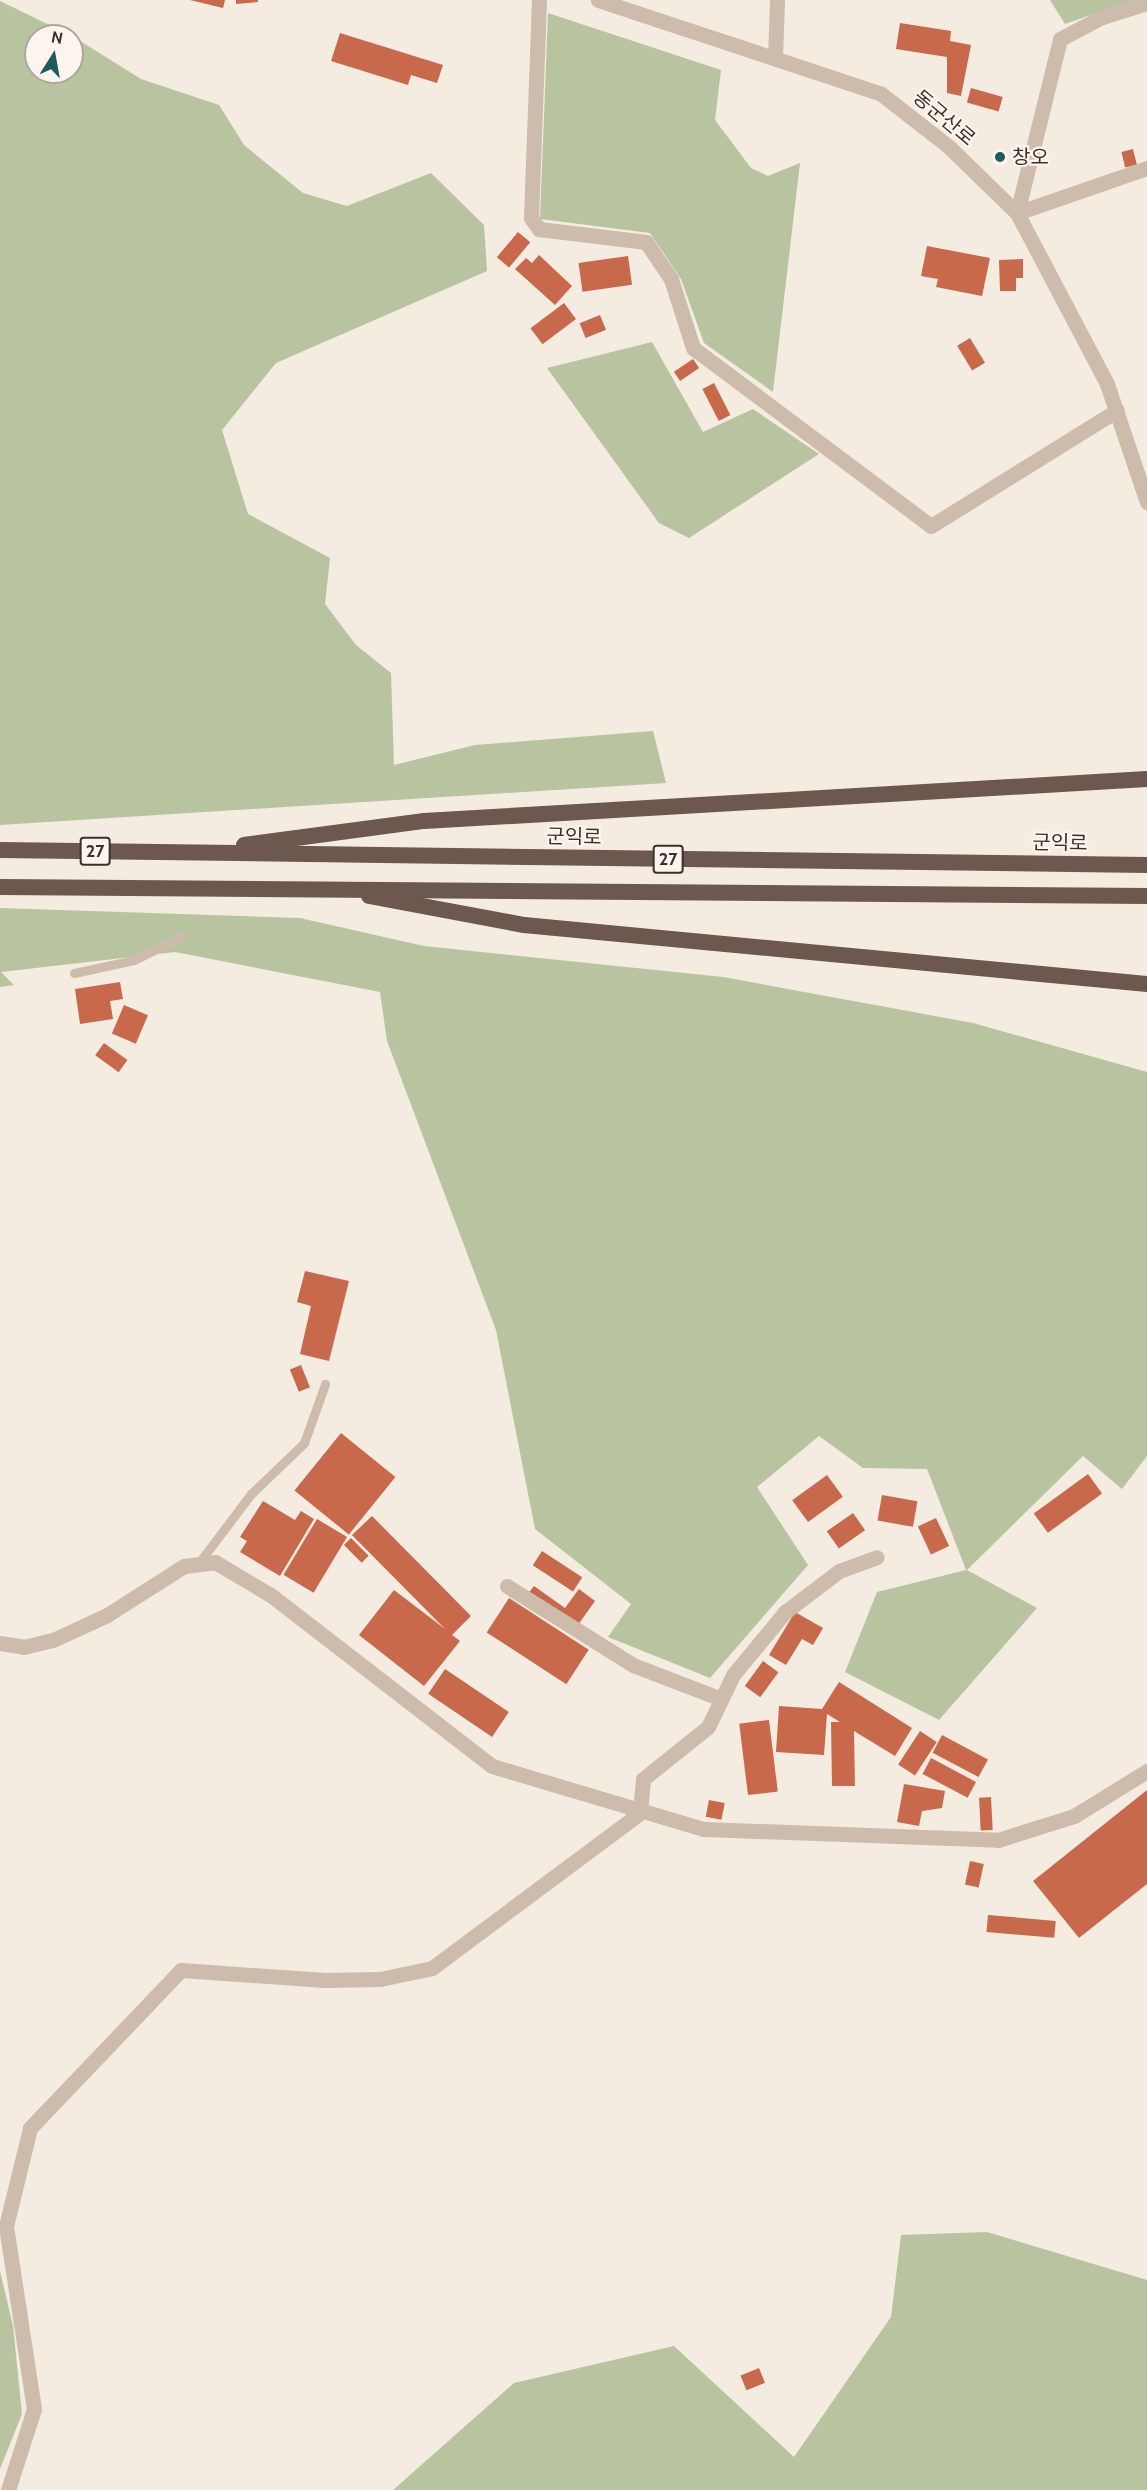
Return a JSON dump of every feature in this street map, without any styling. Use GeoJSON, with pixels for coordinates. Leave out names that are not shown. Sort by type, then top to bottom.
{"type":"FeatureCollection","features":[{"type":"Feature","properties":{"kind":"highway"},"geometry":{"type":"LineString","coordinates":[[189,853],[424,821],[1145,776]]}},
{"type":"Feature","properties":{"kind":"highway","name":"군익로"},"geometry":{"type":"LineString","coordinates":[[0,850],[1147,865]]}},
{"type":"Feature","properties":{"kind":"highway","name":"27"},"geometry":{"type":"LineString","coordinates":[[0,886],[1147,896]]}},
{"type":"Feature","properties":{"kind":"highway"},"geometry":{"type":"LineString","coordinates":[[327,888],[524,925],[1147,984]]}},
{"type":"Feature","properties":{"kind":"street"},"geometry":{"type":"LineString","coordinates":[[539,0],[531,218],[539,229],[646,242],[671,279],[693,348],[931,526],[1117,410]]}},
{"type":"Feature","properties":{"kind":"street","name":"동군산로"},"geometry":{"type":"LineString","coordinates":[[598,0],[880,93],[948,146],[1017,213],[1117,410],[1146,499]]}},
{"type":"Feature","properties":{"kind":"street"},"geometry":{"type":"LineString","coordinates":[[775,58],[777,0]]}},
{"type":"Feature","properties":{"kind":"street"},"geometry":{"type":"LineString","coordinates":[[1017,213],[1060,39],[1102,17],[1147,3]]}},
{"type":"Feature","properties":{"kind":"street"},"geometry":{"type":"LineString","coordinates":[[1017,213],[1147,168]]}},
{"type":"Feature","properties":{"kind":"street"},"geometry":{"type":"LineString","coordinates":[[8,2490],[34,2409],[4,2238],[30,2128],[181,1970],[325,1980],[380,1979],[432,1968],[640,1813],[643,1779],[708,1727],[733,1675],[785,1612],[839,1571],[877,1557]]}},
{"type":"Feature","properties":{"kind":"street"},"geometry":{"type":"LineString","coordinates":[[0,1643],[24,1647],[53,1640],[107,1615],[184,1566],[215,1562],[272,1596],[492,1766],[640,1813],[704,1829],[998,1840],[1074,1816],[1147,1771]]}},
{"type":"Feature","properties":{"kind":"street"},"geometry":{"type":"LineString","coordinates":[[507,1586],[633,1665],[722,1699]]}},
{"type":"Feature","properties":{"kind":"lane"},"geometry":{"type":"LineString","coordinates":[[74,973],[134,960],[181,937]]}},
{"type":"Feature","properties":{"kind":"lane"},"geometry":{"type":"LineString","coordinates":[[198,1564],[251,1494],[304,1443],[325,1384]]}},
{"type":"Feature","properties":{"kind":"green space"},"geometry":{"type":"Polygon","coordinates":[[[1050,0],[1134,0],[1065,24],[1050,0]]]}},
{"type":"Feature","properties":{"kind":"green space"},"geometry":{"type":"Polygon","coordinates":[[[0,1],[47,24],[24,24],[24,84],[84,84],[84,43],[141,79],[219,105],[244,145],[303,193],[347,206],[431,173],[484,225],[487,271],[276,363],[222,430],[248,514],[330,558],[325,604],[356,645],[391,673],[394,765],[475,745],[653,731],[666,783],[0,825],[0,1]]]}},
{"type":"Feature","properties":{"kind":"green space"},"geometry":{"type":"Polygon","coordinates":[[[548,13],[721,70],[715,120],[751,168],[768,176],[800,163],[773,392],[704,343],[681,279],[650,233],[540,219],[548,13]]]}},
{"type":"Feature","properties":{"kind":"green space"},"geometry":{"type":"Polygon","coordinates":[[[652,342],[703,432],[753,409],[819,454],[689,538],[659,523],[547,368],[652,342]]]}},
{"type":"Feature","properties":{"kind":"green space"},"geometry":{"type":"Polygon","coordinates":[[[0,908],[300,918],[424,946],[723,977],[973,1023],[1147,1072],[1147,1456],[1122,1489],[1083,1456],[967,1570],[1037,1608],[939,1720],[845,1672],[877,1592],[966,1570],[927,1469],[863,1468],[819,1436],[757,1487],[808,1565],[710,1678],[608,1637],[631,1604],[535,1529],[496,1330],[387,1041],[380,992],[175,952],[1,972],[14,985],[0,987],[0,908]]]}},
{"type":"Feature","properties":{"kind":"green space"},"geometry":{"type":"Polygon","coordinates":[[[987,2232],[1147,2280],[1147,2490],[393,2490],[514,2383],[674,2346],[794,2457],[891,2317],[901,2235],[987,2232]]]}},
{"type":"Feature","properties":{"kind":"green space"},"geometry":{"type":"Polygon","coordinates":[[[0,2271],[13,2326],[22,2414],[0,2469],[0,2271]]]}},
{"type":"Feature","properties":{"kind":"building"},"geometry":{"type":"Polygon","coordinates":[[[190,0],[225,0],[223,8],[190,0]]]}},
{"type":"Feature","properties":{"kind":"building"},"geometry":{"type":"Polygon","coordinates":[[[236,0],[258,0],[258,2],[236,4],[236,0]]]}},
{"type":"Feature","properties":{"kind":"building"},"geometry":{"type":"Polygon","coordinates":[[[900,23],[951,31],[950,41],[971,45],[961,96],[947,93],[947,57],[896,49],[900,23]]]}},
{"type":"Feature","properties":{"kind":"building"},"geometry":{"type":"Polygon","coordinates":[[[340,33],[443,65],[437,83],[411,75],[408,85],[331,61],[340,33]]]}},
{"type":"Feature","properties":{"kind":"building"},"geometry":{"type":"Polygon","coordinates":[[[971,88],[1003,97],[999,112],[967,102],[971,88]]]}},
{"type":"Feature","properties":{"kind":"building"},"geometry":{"type":"Polygon","coordinates":[[[1133,149],[1137,165],[1125,167],[1121,152],[1133,149]]]}},
{"type":"Feature","properties":{"kind":"building"},"geometry":{"type":"Polygon","coordinates":[[[518,232],[530,242],[509,268],[497,257],[518,232]]]}},
{"type":"Feature","properties":{"kind":"building"},"geometry":{"type":"Polygon","coordinates":[[[927,246],[990,258],[982,296],[936,287],[938,279],[921,276],[927,246]]]}},
{"type":"Feature","properties":{"kind":"building"},"geometry":{"type":"Polygon","coordinates":[[[539,255],[572,286],[555,305],[515,269],[526,258],[532,263],[539,255]]]}},
{"type":"Feature","properties":{"kind":"building"},"geometry":{"type":"Polygon","coordinates":[[[628,256],[632,285],[583,292],[578,263],[628,256]]]}},
{"type":"Feature","properties":{"kind":"building"},"geometry":{"type":"Polygon","coordinates":[[[1023,259],[1023,278],[1016,278],[1016,291],[1000,291],[999,260],[1023,259]]]}},
{"type":"Feature","properties":{"kind":"building"},"geometry":{"type":"Polygon","coordinates":[[[564,303],[576,319],[542,344],[530,328],[564,303]]]}},
{"type":"Feature","properties":{"kind":"building"},"geometry":{"type":"Polygon","coordinates":[[[600,315],[606,330],[586,338],[580,323],[600,315]]]}},
{"type":"Feature","properties":{"kind":"building"},"geometry":{"type":"Polygon","coordinates":[[[970,338],[985,363],[972,371],[957,346],[970,338]]]}},
{"type":"Feature","properties":{"kind":"building"},"geometry":{"type":"Polygon","coordinates":[[[693,359],[699,368],[680,381],[674,372],[693,359]]]}},
{"type":"Feature","properties":{"kind":"building"},"geometry":{"type":"Polygon","coordinates":[[[714,383],[730,415],[719,421],[702,389],[714,383]]]}},
{"type":"Feature","properties":{"kind":"building"},"geometry":{"type":"Polygon","coordinates":[[[120,982],[123,999],[110,1001],[113,1019],[80,1024],[75,989],[120,982]]]}},
{"type":"Feature","properties":{"kind":"building"},"geometry":{"type":"Polygon","coordinates":[[[124,1005],[148,1015],[136,1044],[112,1034],[124,1005]]]}},
{"type":"Feature","properties":{"kind":"building"},"geometry":{"type":"Polygon","coordinates":[[[104,1043],[127,1060],[119,1072],[95,1055],[104,1043]]]}},
{"type":"Feature","properties":{"kind":"building"},"geometry":{"type":"Polygon","coordinates":[[[305,1271],[349,1281],[329,1361],[300,1354],[311,1306],[297,1302],[305,1271]]]}},
{"type":"Feature","properties":{"kind":"building"},"geometry":{"type":"Polygon","coordinates":[[[301,1365],[310,1387],[299,1392],[290,1369],[301,1365]]]}},
{"type":"Feature","properties":{"kind":"building"},"geometry":{"type":"Polygon","coordinates":[[[341,1433],[395,1477],[349,1535],[294,1491],[341,1433]]]}},
{"type":"Feature","properties":{"kind":"building"},"geometry":{"type":"Polygon","coordinates":[[[1088,1474],[1102,1493],[1048,1533],[1034,1513],[1088,1474]]]}},
{"type":"Feature","properties":{"kind":"building"},"geometry":{"type":"Polygon","coordinates":[[[827,1475],[843,1497],[808,1522],[792,1500],[827,1475]]]}},
{"type":"Feature","properties":{"kind":"building"},"geometry":{"type":"Polygon","coordinates":[[[882,1495],[917,1501],[913,1527],[877,1521],[882,1495]]]}},
{"type":"Feature","properties":{"kind":"building"},"geometry":{"type":"Polygon","coordinates":[[[263,1501],[295,1520],[301,1511],[314,1519],[280,1576],[240,1552],[247,1541],[240,1537],[263,1501]]]}},
{"type":"Feature","properties":{"kind":"building"},"geometry":{"type":"Polygon","coordinates":[[[853,1513],[865,1530],[839,1549],[827,1531],[853,1513]]]}},
{"type":"Feature","properties":{"kind":"building"},"geometry":{"type":"Polygon","coordinates":[[[372,1516],[471,1616],[452,1635],[460,1641],[424,1686],[359,1635],[394,1590],[445,1629],[352,1535],[372,1516]]]}},
{"type":"Feature","properties":{"kind":"building"},"geometry":{"type":"Polygon","coordinates":[[[936,1518],[949,1546],[931,1555],[918,1526],[936,1518]]]}},
{"type":"Feature","properties":{"kind":"building"},"geometry":{"type":"Polygon","coordinates":[[[317,1519],[347,1537],[314,1593],[284,1575],[317,1519]]]}},
{"type":"Feature","properties":{"kind":"building"},"geometry":{"type":"Polygon","coordinates":[[[351,1538],[369,1556],[362,1563],[344,1545],[351,1538]]]}},
{"type":"Feature","properties":{"kind":"building"},"geometry":{"type":"Polygon","coordinates":[[[542,1551],[582,1577],[573,1591],[533,1565],[542,1551]]]}},
{"type":"Feature","properties":{"kind":"building"},"geometry":{"type":"Polygon","coordinates":[[[534,1586],[565,1608],[579,1589],[595,1601],[575,1629],[527,1595],[534,1586]]]}},
{"type":"Feature","properties":{"kind":"building"},"geometry":{"type":"Polygon","coordinates":[[[509,1598],[589,1650],[566,1684],[487,1632],[509,1598]]]}},
{"type":"Feature","properties":{"kind":"building"},"geometry":{"type":"Polygon","coordinates":[[[795,1612],[823,1628],[813,1645],[802,1639],[786,1665],[769,1655],[795,1612]]]}},
{"type":"Feature","properties":{"kind":"building"},"geometry":{"type":"Polygon","coordinates":[[[763,1661],[778,1672],[760,1697],[745,1686],[763,1661]]]}},
{"type":"Feature","properties":{"kind":"building"},"geometry":{"type":"Polygon","coordinates":[[[445,1669],[509,1712],[492,1737],[428,1694],[445,1669]]]}},
{"type":"Feature","properties":{"kind":"building"},"geometry":{"type":"Polygon","coordinates":[[[839,1682],[912,1728],[895,1756],[854,1731],[855,1786],[832,1786],[831,1722],[840,1722],[827,1714],[824,1755],[776,1752],[779,1706],[822,1709],[839,1682]]]}},
{"type":"Feature","properties":{"kind":"building"},"geometry":{"type":"Polygon","coordinates":[[[769,1720],[778,1791],[748,1795],[739,1724],[769,1720]]]}},
{"type":"Feature","properties":{"kind":"building"},"geometry":{"type":"Polygon","coordinates":[[[920,1731],[937,1742],[915,1775],[898,1765],[920,1731]]]}},
{"type":"Feature","properties":{"kind":"building"},"geometry":{"type":"Polygon","coordinates":[[[942,1735],[988,1759],[979,1777],[933,1753],[942,1735]]]}},
{"type":"Feature","properties":{"kind":"building"},"geometry":{"type":"Polygon","coordinates":[[[931,1758],[976,1782],[968,1798],[923,1774],[931,1758]]]}},
{"type":"Feature","properties":{"kind":"building"},"geometry":{"type":"Polygon","coordinates":[[[904,1784],[945,1791],[942,1808],[922,1811],[919,1826],[897,1822],[904,1784]]]}},
{"type":"Feature","properties":{"kind":"building"},"geometry":{"type":"Polygon","coordinates":[[[1147,1790],[1147,1884],[1079,1938],[1033,1881],[1147,1790]]]}},
{"type":"Feature","properties":{"kind":"building"},"geometry":{"type":"Polygon","coordinates":[[[991,1797],[993,1830],[981,1831],[979,1798],[991,1797]]]}},
{"type":"Feature","properties":{"kind":"building"},"geometry":{"type":"Polygon","coordinates":[[[709,1800],[725,1803],[721,1820],[706,1817],[709,1800]]]}},
{"type":"Feature","properties":{"kind":"building"},"geometry":{"type":"Polygon","coordinates":[[[970,1861],[984,1864],[979,1887],[965,1884],[970,1861]]]}},
{"type":"Feature","properties":{"kind":"building"},"geometry":{"type":"Polygon","coordinates":[[[988,1915],[1056,1921],[1054,1938],[987,1932],[988,1915]]]}},
{"type":"Feature","properties":{"kind":"building"},"geometry":{"type":"Polygon","coordinates":[[[759,2368],[765,2383],[746,2390],[740,2375],[759,2368]]]}},
{"type":"Feature","properties":{"kind":"place","name":"창오"},"geometry":{"type":"Point","coordinates":[1000,157]}}]}
